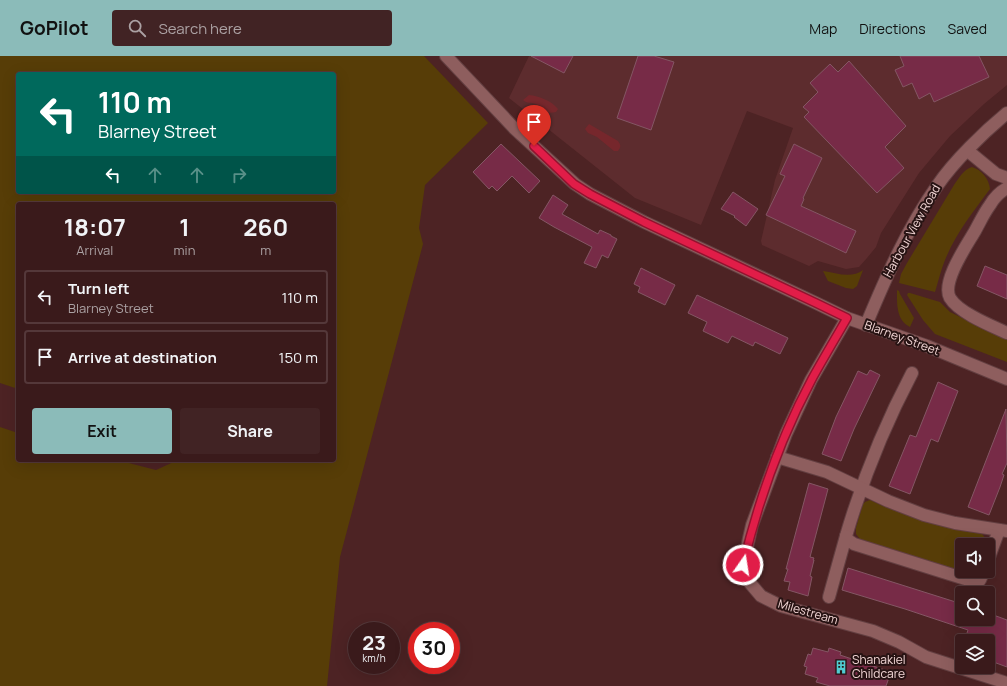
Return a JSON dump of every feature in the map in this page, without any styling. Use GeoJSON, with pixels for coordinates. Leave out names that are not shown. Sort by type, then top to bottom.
{"type":"FeatureCollection","features":[{"type":"Feature","properties":{"kind":"street","name":"Blarney Street"},"geometry":{"type":"LineString","coordinates":[[446,56],[514,128],[574,184],[596,197],[644,222],[847,318],[927,346],[1007,379]]}},
{"type":"Feature","properties":{"kind":"street","name":"Harbour View Road"},"geometry":{"type":"LineString","coordinates":[[866,325],[891,266],[924,206],[938,184],[968,151],[1007,113]]}},
{"type":"Feature","properties":{"kind":"street"},"geometry":{"type":"LineString","coordinates":[[968,151],[996,174],[1007,178]]}},
{"type":"Feature","properties":{"kind":"street"},"geometry":{"type":"LineString","coordinates":[[1007,188],[1002,191],[990,204],[956,264],[951,277],[948,292],[949,297],[954,303],[966,312],[1007,333]]}},
{"type":"Feature","properties":{"kind":"street","name":"Milestream"},"geometry":{"type":"LineString","coordinates":[[847,318],[811,380],[786,434],[752,525],[743,565],[750,583],[761,596],[781,606],[874,631],[899,642],[926,657],[1007,682]]}},
{"type":"Feature","properties":{"kind":"street"},"geometry":{"type":"LineString","coordinates":[[829,598],[860,488],[881,437],[912,373]]}},
{"type":"Feature","properties":{"kind":"street"},"geometry":{"type":"LineString","coordinates":[[777,457],[827,472],[888,501],[924,515],[1003,530],[995,546]]}},
{"type":"Feature","properties":{"kind":"street"},"geometry":{"type":"LineString","coordinates":[[846,536],[848,540],[854,544],[955,576]]}},
{"type":"Feature","properties":{"kind":"street"},"geometry":{"type":"LineString","coordinates":[[962,578],[975,582],[981,578]]}},
{"type":"Feature","properties":{"kind":"shaded area"},"geometry":{"type":"Polygon","coordinates":[[[0,56],[424,56],[488,123],[425,185],[419,228],[423,244],[340,557],[327,686],[0,686],[0,427],[16,432],[16,462],[125,462],[156,470],[174,462],[336,462],[336,202],[16,202],[16,388],[0,383],[0,56]]]}},
{"type":"Feature","properties":{"kind":"shaded area"},"geometry":{"type":"Polygon","coordinates":[[[529,56],[1007,56],[1007,85],[950,136],[919,173],[881,233],[876,247],[859,267],[846,269],[818,261],[809,266],[762,245],[761,241],[775,180],[793,128],[747,111],[701,225],[635,198],[509,98],[529,56]]]}},
{"type":"Feature","properties":{"kind":"shaded area"},"geometry":{"type":"Polygon","coordinates":[[[529,95],[545,99],[558,109],[556,112],[552,113],[546,112],[536,104],[523,100],[529,95]]]}},
{"type":"Feature","properties":{"kind":"shaded area"},"geometry":{"type":"Polygon","coordinates":[[[589,124],[618,141],[620,148],[618,151],[614,151],[597,137],[588,133],[585,129],[589,124]]]}},
{"type":"Feature","properties":{"kind":"shaded area"},"geometry":{"type":"Polygon","coordinates":[[[972,167],[979,170],[984,175],[990,189],[965,223],[949,250],[935,292],[899,283],[901,274],[907,263],[954,185],[964,172],[972,167]]]}},
{"type":"Feature","properties":{"kind":"shaded area"},"geometry":{"type":"Polygon","coordinates":[[[863,270],[857,286],[853,289],[828,281],[823,271],[849,275],[859,273],[863,270]]]}},
{"type":"Feature","properties":{"kind":"shaded area"},"geometry":{"type":"Polygon","coordinates":[[[897,290],[914,318],[910,327],[902,320],[898,311],[897,290]]]}},
{"type":"Feature","properties":{"kind":"shaded area"},"geometry":{"type":"Polygon","coordinates":[[[908,293],[940,302],[950,312],[1007,340],[1007,362],[935,334],[923,320],[907,295],[908,293]]]}},
{"type":"Feature","properties":{"kind":"shaded area"},"geometry":{"type":"Polygon","coordinates":[[[870,500],[897,512],[925,521],[982,534],[985,538],[955,538],[955,569],[860,539],[856,534],[856,528],[863,504],[870,500]]]}},
{"type":"Feature","properties":{"kind":"building"},"geometry":{"type":"Polygon","coordinates":[[[531,56],[573,56],[564,73],[531,56]]]}},
{"type":"Feature","properties":{"kind":"building"},"geometry":{"type":"Polygon","coordinates":[[[638,56],[654,56],[674,62],[651,130],[617,118],[638,56]]]}},
{"type":"Feature","properties":{"kind":"building"},"geometry":{"type":"Polygon","coordinates":[[[900,56],[979,56],[989,77],[934,102],[930,93],[919,99],[912,83],[903,87],[895,70],[904,66],[900,56]]]}},
{"type":"Feature","properties":{"kind":"building"},"geometry":{"type":"Polygon","coordinates":[[[849,61],[906,126],[885,147],[904,168],[877,193],[804,117],[809,112],[803,107],[818,92],[810,83],[830,64],[838,72],[849,61]]]}},
{"type":"Feature","properties":{"kind":"building"},"geometry":{"type":"Polygon","coordinates":[[[501,144],[540,181],[529,193],[512,176],[497,191],[492,186],[489,189],[473,172],[501,144]]]}},
{"type":"Feature","properties":{"kind":"building"},"geometry":{"type":"Polygon","coordinates":[[[794,144],[822,158],[803,198],[804,199],[801,206],[856,231],[846,253],[766,215],[785,176],[780,174],[794,144]]]}},
{"type":"Feature","properties":{"kind":"building"},"geometry":{"type":"Polygon","coordinates":[[[733,192],[758,209],[746,226],[734,217],[735,216],[721,209],[733,192]]]}},
{"type":"Feature","properties":{"kind":"building"},"geometry":{"type":"Polygon","coordinates":[[[553,195],[568,205],[562,214],[598,234],[600,230],[617,239],[608,258],[602,255],[596,268],[584,263],[592,247],[539,218],[553,195]]]}},
{"type":"Feature","properties":{"kind":"building"},"geometry":{"type":"Polygon","coordinates":[[[985,266],[1007,275],[1007,299],[977,286],[985,266]]]}},
{"type":"Feature","properties":{"kind":"building"},"geometry":{"type":"Polygon","coordinates":[[[641,268],[675,285],[665,305],[638,292],[640,287],[634,284],[641,268]]]}},
{"type":"Feature","properties":{"kind":"building"},"geometry":{"type":"Polygon","coordinates":[[[697,295],[788,338],[780,354],[755,342],[753,346],[732,336],[728,343],[703,331],[707,322],[688,313],[697,295]]]}},
{"type":"Feature","properties":{"kind":"building"},"geometry":{"type":"Polygon","coordinates":[[[870,370],[880,375],[854,429],[841,461],[822,454],[836,417],[858,371],[867,375],[870,370]]]}},
{"type":"Feature","properties":{"kind":"building"},"geometry":{"type":"Polygon","coordinates":[[[938,382],[958,391],[938,442],[931,439],[910,494],[889,486],[910,435],[916,437],[938,382]]]}},
{"type":"Feature","properties":{"kind":"building"},"geometry":{"type":"Polygon","coordinates":[[[1006,409],[1007,463],[1002,474],[1004,475],[1000,487],[989,515],[968,507],[1006,409]]]}},
{"type":"Feature","properties":{"kind":"building"},"geometry":{"type":"Polygon","coordinates":[[[809,483],[828,489],[810,557],[814,558],[814,560],[810,576],[812,577],[808,596],[788,590],[790,582],[784,581],[809,483]]]}},
{"type":"Feature","properties":{"kind":"building"},"geometry":{"type":"Polygon","coordinates":[[[848,568],[955,602],[955,626],[905,609],[842,590],[848,568]]]}},
{"type":"Feature","properties":{"kind":"building"},"geometry":{"type":"Polygon","coordinates":[[[995,616],[1007,620],[1007,667],[995,663],[995,634],[967,634],[968,630],[956,626],[995,626],[995,616]]]}},
{"type":"Feature","properties":{"kind":"building","name":"Shanakiel Childcare"},"geometry":{"type":"Polygon","coordinates":[[[813,648],[828,652],[829,648],[841,652],[840,655],[891,672],[886,686],[830,686],[816,682],[818,678],[805,674],[807,667],[804,666],[808,654],[811,655],[813,648]]]}},
{"type":"Feature","properties":{"kind":"place","name":"Shanakiel Childcare"},"geometry":{"type":"Point","coordinates":[841,667]}},
{"type":"Feature","properties":{"kind":"route"},"geometry":{"type":"LineString","coordinates":[[534,146],[574,184],[590,194],[644,222],[847,318],[811,380],[786,434],[752,525],[743,565]]}}]}
